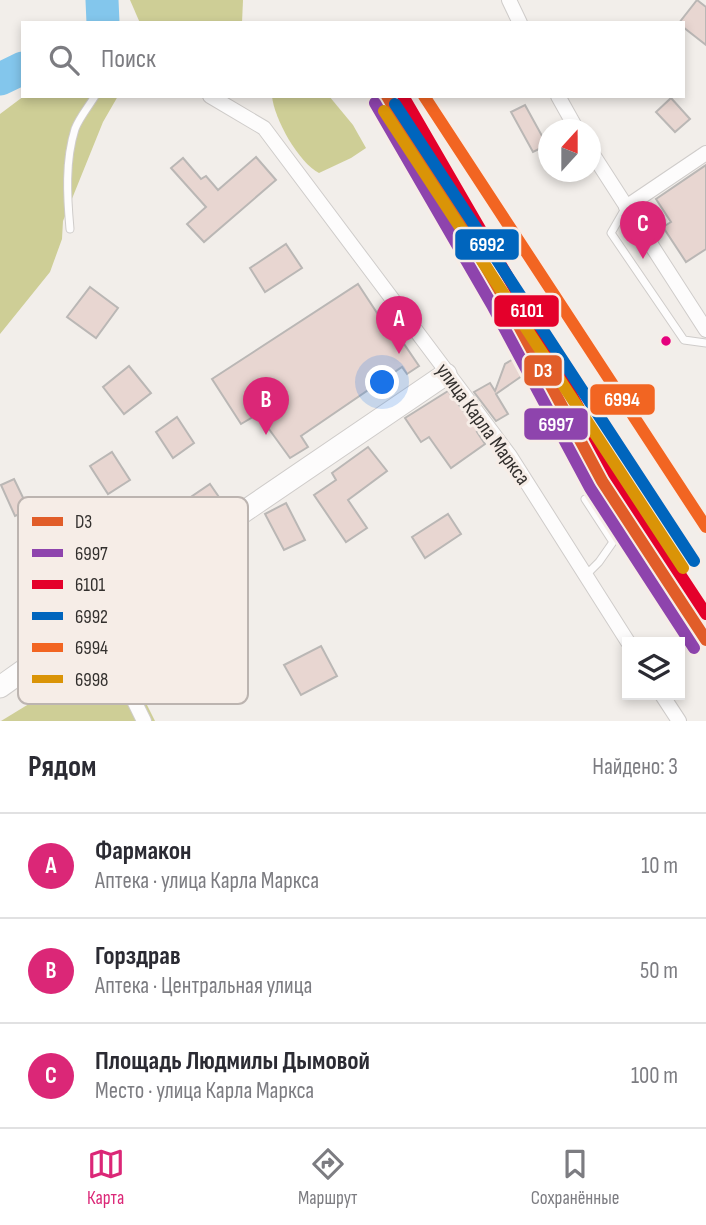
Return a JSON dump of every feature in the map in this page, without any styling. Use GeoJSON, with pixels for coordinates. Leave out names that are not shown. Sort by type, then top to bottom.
{"type":"FeatureCollection","features":[{"type":"Feature","properties":{"kind":"street"},"geometry":{"type":"LineString","coordinates":[[509,0],[519,21]]}},
{"type":"Feature","properties":{"kind":"street","name":"улица Карла Маркса"},"geometry":{"type":"LineString","coordinates":[[213,98],[264,128],[510,456],[625,637]]}},
{"type":"Feature","properties":{"kind":"street"},"geometry":{"type":"LineString","coordinates":[[559,98],[571,119]]}},
{"type":"Feature","properties":{"kind":"street"},"geometry":{"type":"LineString","coordinates":[[626,207],[706,153]]}},
{"type":"Feature","properties":{"kind":"street"},"geometry":{"type":"LineString","coordinates":[[601,167],[706,330]]}},
{"type":"Feature","properties":{"kind":"street"},"geometry":{"type":"LineString","coordinates":[[248,509],[446,374]]}},
{"type":"Feature","properties":{"kind":"street"},"geometry":{"type":"LineString","coordinates":[[0,687],[18,674]]}},
{"type":"Feature","properties":{"kind":"street"},"geometry":{"type":"LineString","coordinates":[[665,700],[678,721]]}},
{"type":"Feature","properties":{"kind":"street"},"geometry":{"type":"LineString","coordinates":[[136,704],[144,721]]}},
{"type":"Feature","properties":{"kind":"lane"},"geometry":{"type":"LineString","coordinates":[[70,229],[66,194],[68,163],[75,127],[94,98]]}},
{"type":"Feature","properties":{"kind":"lane"},"geometry":{"type":"LineString","coordinates":[[626,207],[611,233],[684,340],[706,342]]}},
{"type":"Feature","properties":{"kind":"lane"},"geometry":{"type":"LineString","coordinates":[[585,499],[612,542],[599,562],[585,575]]}},
{"type":"Feature","properties":{"kind":"green space"},"geometry":{"type":"Polygon","coordinates":[[[130,0],[243,0],[242,21],[139,21],[130,0]]]}},
{"type":"Feature","properties":{"kind":"green space"},"geometry":{"type":"Polygon","coordinates":[[[21,98],[117,98],[103,122],[63,221],[62,239],[50,272],[0,334],[0,114],[21,98]]]}},
{"type":"Feature","properties":{"kind":"green space"},"geometry":{"type":"Polygon","coordinates":[[[272,98],[331,98],[353,125],[366,148],[319,173],[303,160],[296,150],[272,98]]]}},
{"type":"Feature","properties":{"kind":"green space"},"geometry":{"type":"Polygon","coordinates":[[[29,704],[146,704],[155,721],[1,721],[29,704]]]}},
{"type":"Feature","properties":{"kind":"building"},"geometry":{"type":"Polygon","coordinates":[[[697,0],[706,7],[706,45],[685,29],[685,21],[681,21],[697,0]]]}},
{"type":"Feature","properties":{"kind":"building"},"geometry":{"type":"Polygon","coordinates":[[[671,98],[690,119],[675,132],[656,112],[671,98]]]}},
{"type":"Feature","properties":{"kind":"building"},"geometry":{"type":"Polygon","coordinates":[[[525,105],[538,129],[538,150],[533,152],[511,112],[525,105]]]}},
{"type":"Feature","properties":{"kind":"building"},"geometry":{"type":"Polygon","coordinates":[[[256,157],[276,180],[204,242],[187,224],[206,207],[171,168],[183,158],[201,179],[206,176],[218,190],[256,157]]]}},
{"type":"Feature","properties":{"kind":"building"},"geometry":{"type":"Polygon","coordinates":[[[706,165],[706,249],[686,262],[663,227],[671,222],[656,199],[706,165]]]}},
{"type":"Feature","properties":{"kind":"building"},"geometry":{"type":"Polygon","coordinates":[[[286,244],[302,268],[265,292],[250,268],[286,244]]]}},
{"type":"Feature","properties":{"kind":"building"},"geometry":{"type":"Polygon","coordinates":[[[358,284],[383,322],[387,319],[419,366],[407,374],[402,367],[301,436],[308,447],[290,458],[258,414],[241,424],[212,379],[358,284]]]}},
{"type":"Feature","properties":{"kind":"building"},"geometry":{"type":"Polygon","coordinates":[[[90,287],[118,308],[96,338],[67,317],[90,287]]]}},
{"type":"Feature","properties":{"kind":"building"},"geometry":{"type":"Polygon","coordinates":[[[515,358],[521,359],[529,371],[496,394],[508,414],[496,421],[474,392],[490,383],[495,391],[505,364],[515,358]]]}},
{"type":"Feature","properties":{"kind":"building"},"geometry":{"type":"Polygon","coordinates":[[[129,366],[151,393],[124,414],[103,387],[129,366]]]}},
{"type":"Feature","properties":{"kind":"building"},"geometry":{"type":"Polygon","coordinates":[[[448,391],[479,431],[477,432],[485,444],[451,468],[429,437],[421,442],[405,418],[448,391]]]}},
{"type":"Feature","properties":{"kind":"building"},"geometry":{"type":"Polygon","coordinates":[[[177,417],[194,443],[173,458],[156,432],[177,417]]]}},
{"type":"Feature","properties":{"kind":"building"},"geometry":{"type":"Polygon","coordinates":[[[368,447],[387,471],[348,500],[367,528],[346,542],[314,495],[336,480],[332,473],[368,447]]]}},
{"type":"Feature","properties":{"kind":"building"},"geometry":{"type":"Polygon","coordinates":[[[112,452],[130,480],[108,494],[90,466],[112,452]]]}},
{"type":"Feature","properties":{"kind":"building"},"geometry":{"type":"Polygon","coordinates":[[[14,479],[23,497],[18,497],[18,515],[15,516],[1,485],[14,479]]]}},
{"type":"Feature","properties":{"kind":"building"},"geometry":{"type":"Polygon","coordinates":[[[210,484],[219,497],[191,497],[210,484]]]}},
{"type":"Feature","properties":{"kind":"building"},"geometry":{"type":"Polygon","coordinates":[[[286,503],[305,540],[284,550],[265,514],[286,503]]]}},
{"type":"Feature","properties":{"kind":"building"},"geometry":{"type":"Polygon","coordinates":[[[448,514],[461,534],[425,558],[412,537],[448,514]]]}},
{"type":"Feature","properties":{"kind":"building"},"geometry":{"type":"Polygon","coordinates":[[[321,646],[337,676],[301,695],[284,665],[321,646]]]}},
{"type":"Feature","properties":{"kind":"waterway"},"geometry":{"type":"LineString","coordinates":[[102,0],[103,21]]}},
{"type":"Feature","properties":{"kind":"waterway"},"geometry":{"type":"LineString","coordinates":[[0,79],[21,69]]}},
{"type":"Feature","properties":{"kind":"transit line","name":"D3"},"geometry":{"type":"LineString","coordinates":[[388,98],[504,298],[602,481],[706,640]]}},
{"type":"Feature","properties":{"kind":"transit line","name":"6101"},"geometry":{"type":"LineString","coordinates":[[404,98],[516,291],[614,474],[706,614]]}},
{"type":"Feature","properties":{"kind":"transit line","name":"6994"},"geometry":{"type":"LineString","coordinates":[[425,98],[706,527]]}},
{"type":"Feature","properties":{"kind":"transit line","name":"6997"},"geometry":{"type":"LineString","coordinates":[[375,103],[492,305],[590,488],[694,648]]}},
{"type":"Feature","properties":{"kind":"transit line","name":"6992"},"geometry":{"type":"LineString","coordinates":[[395,104],[694,561]]}},
{"type":"Feature","properties":{"kind":"transit line","name":"6998"},"geometry":{"type":"LineString","coordinates":[[384,111],[683,568]]}},
{"type":"Feature","properties":{"kind":"place","name":"Площадь Людмилы Дымовой"},"geometry":{"type":"Point","coordinates":[643,259]}},
{"type":"Feature","properties":{"kind":"place","name":"Фармакон"},"geometry":{"type":"Point","coordinates":[399,354]}},
{"type":"Feature","properties":{"kind":"place","name":"Горздрав"},"geometry":{"type":"Point","coordinates":[266,435]}}]}
